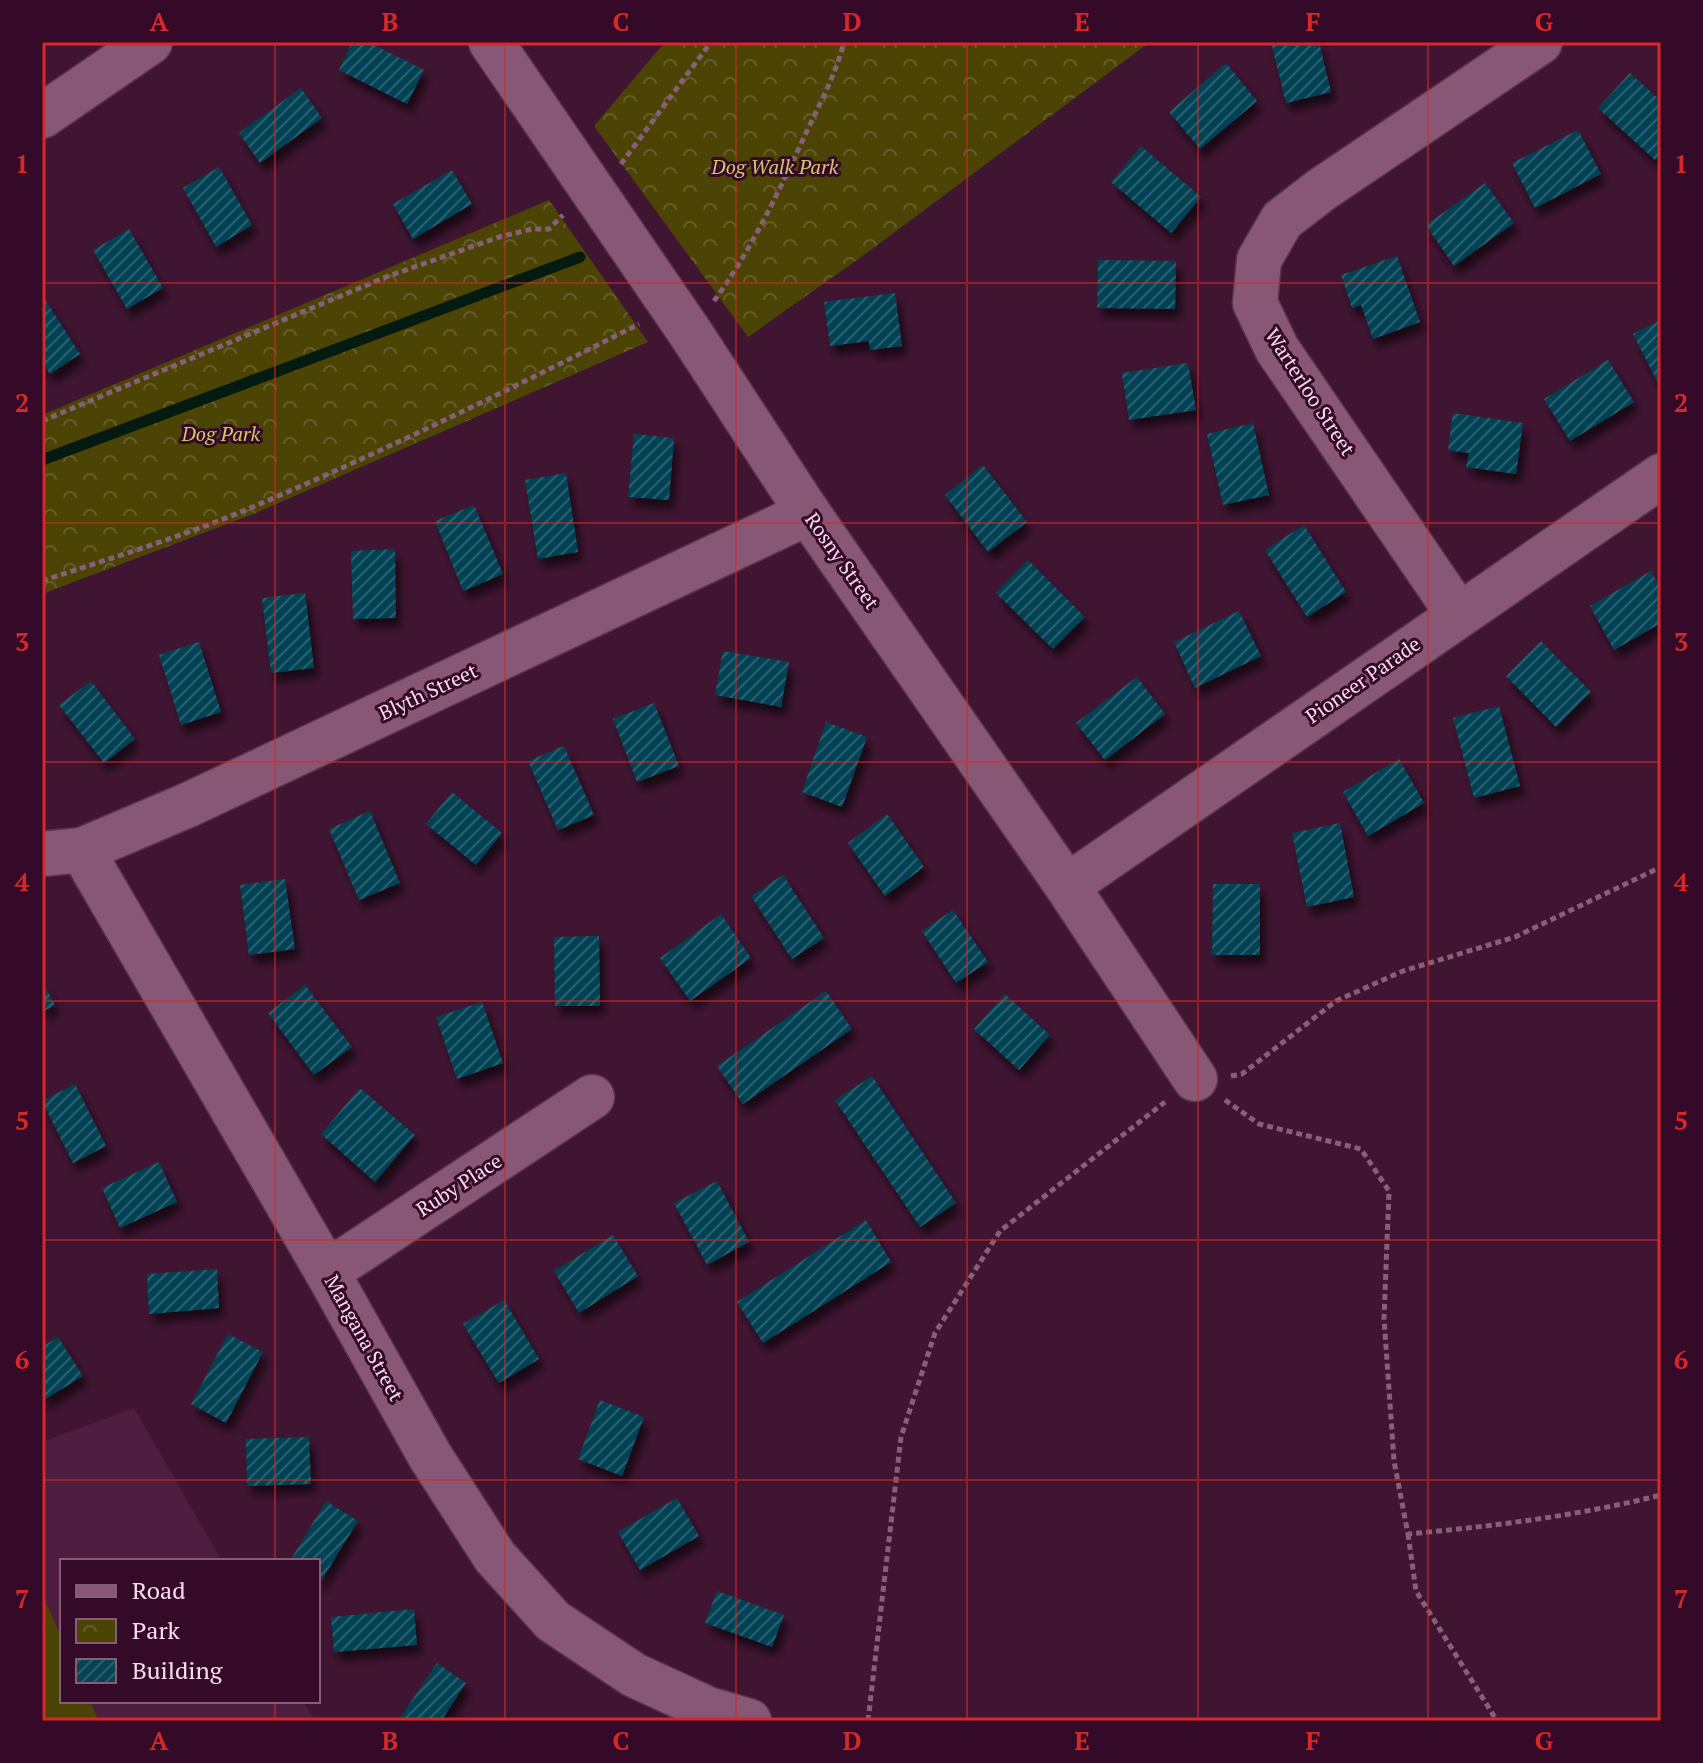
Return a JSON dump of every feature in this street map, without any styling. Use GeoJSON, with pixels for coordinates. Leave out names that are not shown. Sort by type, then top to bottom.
{"type":"FeatureCollection","features":[{"type":"Feature","properties":{"kind":"street"},"geometry":{"type":"LineString","coordinates":[[42,116],[150,42]]}},
{"type":"Feature","properties":{"kind":"street","name":"Rosny Street"},"geometry":{"type":"LineString","coordinates":[[491,42],[808,513],[1067,886],[1195,1079]]}},
{"type":"Feature","properties":{"kind":"street","name":"Warterloo Street"},"geometry":{"type":"LineString","coordinates":[[1458,614],[1277,349],[1255,303],[1259,260],[1282,220],[1321,190],[1540,42]]}},
{"type":"Feature","properties":{"kind":"street","name":"Pioneer Parade"},"geometry":{"type":"LineString","coordinates":[[1067,886],[1661,476]]}},
{"type":"Feature","properties":{"kind":"street","name":"Blyth Street"},"geometry":{"type":"LineString","coordinates":[[62,852],[188,805],[808,513]]}},
{"type":"Feature","properties":{"kind":"street","name":"Mangana Street"},"geometry":{"type":"LineString","coordinates":[[62,852],[327,1272],[430,1456],[495,1557],[553,1621],[634,1675],[708,1709],[749,1721]]}},
{"type":"Feature","properties":{"kind":"street","name":"Ruby Place"},"geometry":{"type":"LineString","coordinates":[[327,1272],[592,1097]]}},
{"type":"Feature","properties":{"kind":"path"},"geometry":{"type":"LineString","coordinates":[[42,421],[386,277],[499,237],[532,229],[549,229],[566,212],[597,201],[711,42]]}},
{"type":"Feature","properties":{"kind":"path"},"geometry":{"type":"LineString","coordinates":[[42,581],[178,536],[260,504],[681,321],[742,264],[839,63],[844,42]]}},
{"type":"Feature","properties":{"kind":"path"},"geometry":{"type":"LineString","coordinates":[[868,1721],[901,1437],[935,1333],[1000,1231],[1195,1079],[1242,1074],[1336,1001],[1403,971],[1515,937],[1661,867]]}},
{"type":"Feature","properties":{"kind":"path"},"geometry":{"type":"LineString","coordinates":[[1195,1079],[1259,1124],[1361,1149],[1389,1191],[1384,1318],[1394,1461],[1416,1591],[1497,1721]]}},
{"type":"Feature","properties":{"kind":"path"},"geometry":{"type":"LineString","coordinates":[[1408,1534],[1593,1512],[1661,1495]]}},
{"type":"Feature","properties":{"kind":"shaded area"},"geometry":{"type":"Polygon","coordinates":[[[134,1408],[221,1559],[60,1559],[60,1703],[304,1703],[315,1721],[42,1721],[42,1442],[134,1408]]]}},
{"type":"Feature","properties":{"kind":"green space","name":"Dog Walk Park"},"geometry":{"type":"Polygon","coordinates":[[[665,42],[1150,42],[864,255],[748,337],[594,126],[665,42]]]}},
{"type":"Feature","properties":{"kind":"green space","name":"Dog Park"},"geometry":{"type":"Polygon","coordinates":[[[549,200],[648,342],[251,515],[42,594],[42,415],[549,200]]]}},
{"type":"Feature","properties":{"kind":"green space"},"geometry":{"type":"Polygon","coordinates":[[[42,1594],[60,1634],[60,1703],[91,1703],[99,1721],[42,1721],[42,1594]]]}},
{"type":"Feature","properties":{"kind":"building"},"geometry":{"type":"Polygon","coordinates":[[[352,42],[368,42],[424,70],[407,104],[339,70],[352,42]]]}},
{"type":"Feature","properties":{"kind":"building"},"geometry":{"type":"Polygon","coordinates":[[[1271,42],[1319,42],[1331,92],[1286,103],[1271,42]]]}},
{"type":"Feature","properties":{"kind":"building"},"geometry":{"type":"Polygon","coordinates":[[[1226,63],[1257,101],[1200,149],[1169,112],[1226,63]]]}},
{"type":"Feature","properties":{"kind":"building"},"geometry":{"type":"Polygon","coordinates":[[[1630,73],[1661,101],[1661,154],[1655,160],[1598,108],[1630,73]]]}},
{"type":"Feature","properties":{"kind":"building"},"geometry":{"type":"Polygon","coordinates":[[[301,88],[322,118],[260,163],[239,133],[301,88]]]}},
{"type":"Feature","properties":{"kind":"building"},"geometry":{"type":"Polygon","coordinates":[[[1578,130],[1601,174],[1535,208],[1512,163],[1578,130]]]}},
{"type":"Feature","properties":{"kind":"building"},"geometry":{"type":"Polygon","coordinates":[[[1141,146],[1201,197],[1171,233],[1111,182],[1141,146]]]}},
{"type":"Feature","properties":{"kind":"building"},"geometry":{"type":"Polygon","coordinates":[[[219,167],[252,225],[216,247],[183,188],[219,167]]]}},
{"type":"Feature","properties":{"kind":"building"},"geometry":{"type":"Polygon","coordinates":[[[452,170],[472,204],[413,239],[393,204],[452,170]]]}},
{"type":"Feature","properties":{"kind":"building"},"geometry":{"type":"Polygon","coordinates":[[[1485,183],[1514,223],[1454,266],[1426,225],[1485,183]]]}},
{"type":"Feature","properties":{"kind":"building"},"geometry":{"type":"Polygon","coordinates":[[[129,229],[163,288],[127,309],[93,250],[129,229]]]}},
{"type":"Feature","properties":{"kind":"building"},"geometry":{"type":"Polygon","coordinates":[[[1397,256],[1420,322],[1373,339],[1361,305],[1352,308],[1341,275],[1397,256]]]}},
{"type":"Feature","properties":{"kind":"building"},"geometry":{"type":"Polygon","coordinates":[[[1098,260],[1176,261],[1175,309],[1097,308],[1098,260]]]}},
{"type":"Feature","properties":{"kind":"building"},"geometry":{"type":"Polygon","coordinates":[[[895,293],[902,346],[870,350],[869,341],[830,346],[824,302],[895,293]]]}},
{"type":"Feature","properties":{"kind":"building"},"geometry":{"type":"Polygon","coordinates":[[[42,295],[80,354],[50,374],[42,362],[42,295]]]}},
{"type":"Feature","properties":{"kind":"building"},"geometry":{"type":"Polygon","coordinates":[[[1661,320],[1661,381],[1658,383],[1633,334],[1661,320]]]}},
{"type":"Feature","properties":{"kind":"building"},"geometry":{"type":"Polygon","coordinates":[[[1608,360],[1634,402],[1570,441],[1544,399],[1608,360]]]}},
{"type":"Feature","properties":{"kind":"building"},"geometry":{"type":"Polygon","coordinates":[[[1188,363],[1196,410],[1129,420],[1122,373],[1188,363]]]}},
{"type":"Feature","properties":{"kind":"building"},"geometry":{"type":"Polygon","coordinates":[[[1453,413],[1523,423],[1516,474],[1466,467],[1469,453],[1448,450],[1453,413]]]}},
{"type":"Feature","properties":{"kind":"building"},"geometry":{"type":"Polygon","coordinates":[[[1253,423],[1269,495],[1223,505],[1207,434],[1253,423]]]}},
{"type":"Feature","properties":{"kind":"building"},"geometry":{"type":"Polygon","coordinates":[[[634,434],[674,438],[669,500],[628,497],[634,434]]]}},
{"type":"Feature","properties":{"kind":"building"},"geometry":{"type":"Polygon","coordinates":[[[983,465],[1027,522],[988,552],[945,495],[983,465]]]}},
{"type":"Feature","properties":{"kind":"building"},"geometry":{"type":"Polygon","coordinates":[[[566,473],[578,552],[538,559],[525,480],[566,473]]]}},
{"type":"Feature","properties":{"kind":"building"},"geometry":{"type":"Polygon","coordinates":[[[474,505],[503,574],[463,591],[435,521],[474,505]]]}},
{"type":"Feature","properties":{"kind":"building"},"geometry":{"type":"Polygon","coordinates":[[[1304,525],[1346,592],[1307,617],[1265,550],[1304,525]]]}},
{"type":"Feature","properties":{"kind":"building"},"geometry":{"type":"Polygon","coordinates":[[[395,549],[396,618],[353,619],[351,551],[395,549]]]}},
{"type":"Feature","properties":{"kind":"building"},"geometry":{"type":"Polygon","coordinates":[[[1028,560],[1085,617],[1053,649],[996,593],[1028,560]]]}},
{"type":"Feature","properties":{"kind":"building"},"geometry":{"type":"Polygon","coordinates":[[[1651,571],[1661,589],[1661,623],[1614,650],[1590,606],[1651,571]]]}},
{"type":"Feature","properties":{"kind":"building"},"geometry":{"type":"Polygon","coordinates":[[[305,593],[314,668],[271,673],[262,598],[305,593]]]}},
{"type":"Feature","properties":{"kind":"building"},"geometry":{"type":"Polygon","coordinates":[[[1239,611],[1261,656],[1195,688],[1174,642],[1239,611]]]}},
{"type":"Feature","properties":{"kind":"building"},"geometry":{"type":"Polygon","coordinates":[[[1541,641],[1591,692],[1556,727],[1506,676],[1541,641]]]}},
{"type":"Feature","properties":{"kind":"building"},"geometry":{"type":"Polygon","coordinates":[[[199,642],[221,712],[181,725],[159,655],[199,642]]]}},
{"type":"Feature","properties":{"kind":"building"},"geometry":{"type":"Polygon","coordinates":[[[723,651],[789,662],[781,707],[715,695],[723,651]]]}},
{"type":"Feature","properties":{"kind":"building"},"geometry":{"type":"Polygon","coordinates":[[[1137,677],[1165,714],[1105,760],[1076,723],[1137,677]]]}},
{"type":"Feature","properties":{"kind":"building"},"geometry":{"type":"Polygon","coordinates":[[[91,681],[135,739],[104,763],[59,705],[91,681]]]}},
{"type":"Feature","properties":{"kind":"building"},"geometry":{"type":"Polygon","coordinates":[[[654,703],[679,766],[637,782],[613,719],[654,703]]]}},
{"type":"Feature","properties":{"kind":"building"},"geometry":{"type":"Polygon","coordinates":[[[1499,706],[1520,786],[1474,798],[1453,718],[1499,706]]]}},
{"type":"Feature","properties":{"kind":"building"},"geometry":{"type":"Polygon","coordinates":[[[826,722],[867,737],[842,807],[802,792],[826,722]]]}},
{"type":"Feature","properties":{"kind":"building"},"geometry":{"type":"Polygon","coordinates":[[[564,746],[594,815],[558,830],[528,761],[564,746]]]}},
{"type":"Feature","properties":{"kind":"building"},"geometry":{"type":"Polygon","coordinates":[[[1399,759],[1424,803],[1368,836],[1343,792],[1399,759]]]}},
{"type":"Feature","properties":{"kind":"building"},"geometry":{"type":"Polygon","coordinates":[[[452,792],[502,833],[476,865],[426,824],[452,792]]]}},
{"type":"Feature","properties":{"kind":"building"},"geometry":{"type":"Polygon","coordinates":[[[370,811],[400,883],[359,900],[329,829],[370,811]]]}},
{"type":"Feature","properties":{"kind":"building"},"geometry":{"type":"Polygon","coordinates":[[[887,814],[924,867],[885,896],[848,843],[887,814]]]}},
{"type":"Feature","properties":{"kind":"building"},"geometry":{"type":"Polygon","coordinates":[[[1340,823],[1354,897],[1307,907],[1292,833],[1340,823]]]}},
{"type":"Feature","properties":{"kind":"building"},"geometry":{"type":"Polygon","coordinates":[[[783,875],[824,938],[792,959],[751,896],[783,875]]]}},
{"type":"Feature","properties":{"kind":"building"},"geometry":{"type":"Polygon","coordinates":[[[285,879],[295,949],[249,955],[240,885],[285,879]]]}},
{"type":"Feature","properties":{"kind":"building"},"geometry":{"type":"Polygon","coordinates":[[[1213,884],[1260,884],[1260,955],[1212,955],[1213,884]]]}},
{"type":"Feature","properties":{"kind":"building"},"geometry":{"type":"Polygon","coordinates":[[[953,910],[988,962],[956,983],[922,931],[953,910]]]}},
{"type":"Feature","properties":{"kind":"building"},"geometry":{"type":"Polygon","coordinates":[[[721,914],[751,958],[690,1001],[660,958],[721,914]]]}},
{"type":"Feature","properties":{"kind":"building"},"geometry":{"type":"Polygon","coordinates":[[[599,936],[600,1006],[555,1006],[554,937],[599,936]]]}},
{"type":"Feature","properties":{"kind":"building"},"geometry":{"type":"Polygon","coordinates":[[[42,981],[55,1005],[42,1012],[42,981]]]}},
{"type":"Feature","properties":{"kind":"building"},"geometry":{"type":"Polygon","coordinates":[[[305,985],[352,1047],[314,1075],[268,1013],[305,985]]]}},
{"type":"Feature","properties":{"kind":"building"},"geometry":{"type":"Polygon","coordinates":[[[826,991],[852,1029],[743,1104],[717,1066],[826,991]]]}},
{"type":"Feature","properties":{"kind":"building"},"geometry":{"type":"Polygon","coordinates":[[[1005,994],[1050,1035],[1019,1070],[974,1029],[1005,994]]]}},
{"type":"Feature","properties":{"kind":"building"},"geometry":{"type":"Polygon","coordinates":[[[482,1002],[503,1063],[457,1079],[436,1017],[482,1002]]]}},
{"type":"Feature","properties":{"kind":"building"},"geometry":{"type":"Polygon","coordinates":[[[872,1076],[956,1203],[920,1227],[835,1100],[872,1076]]]}},
{"type":"Feature","properties":{"kind":"building"},"geometry":{"type":"Polygon","coordinates":[[[75,1084],[106,1146],[73,1163],[42,1101],[75,1084]]]}},
{"type":"Feature","properties":{"kind":"building"},"geometry":{"type":"Polygon","coordinates":[[[360,1088],[415,1135],[375,1182],[321,1134],[360,1088]]]}},
{"type":"Feature","properties":{"kind":"building"},"geometry":{"type":"Polygon","coordinates":[[[159,1162],[177,1202],[120,1228],[102,1188],[159,1162]]]}},
{"type":"Feature","properties":{"kind":"building"},"geometry":{"type":"Polygon","coordinates":[[[717,1181],[749,1242],[707,1265],[674,1203],[717,1181]]]}},
{"type":"Feature","properties":{"kind":"building"},"geometry":{"type":"Polygon","coordinates":[[[866,1220],[891,1262],[763,1343],[737,1302],[866,1220]]]}},
{"type":"Feature","properties":{"kind":"building"},"geometry":{"type":"Polygon","coordinates":[[[613,1235],[638,1276],[579,1313],[554,1271],[613,1235]]]}},
{"type":"Feature","properties":{"kind":"building"},"geometry":{"type":"Polygon","coordinates":[[[217,1269],[219,1308],[149,1314],[147,1274],[217,1269]]]}},
{"type":"Feature","properties":{"kind":"building"},"geometry":{"type":"Polygon","coordinates":[[[504,1300],[539,1359],[499,1383],[463,1324],[504,1300]]]}},
{"type":"Feature","properties":{"kind":"building"},"geometry":{"type":"Polygon","coordinates":[[[228,1334],[263,1352],[226,1423],[191,1404],[228,1334]]]}},
{"type":"Feature","properties":{"kind":"building"},"geometry":{"type":"Polygon","coordinates":[[[58,1337],[83,1376],[42,1401],[42,1347],[58,1337]]]}},
{"type":"Feature","properties":{"kind":"building"},"geometry":{"type":"Polygon","coordinates":[[[600,1400],[644,1417],[622,1476],[578,1459],[600,1400]]]}},
{"type":"Feature","properties":{"kind":"building"},"geometry":{"type":"Polygon","coordinates":[[[309,1437],[311,1484],[247,1486],[246,1439],[309,1437]]]}},
{"type":"Feature","properties":{"kind":"building"},"geometry":{"type":"Polygon","coordinates":[[[677,1498],[699,1536],[640,1570],[618,1532],[677,1498]]]}},
{"type":"Feature","properties":{"kind":"building"},"geometry":{"type":"Polygon","coordinates":[[[326,1501],[358,1521],[320,1583],[320,1559],[291,1559],[326,1501]]]}},
{"type":"Feature","properties":{"kind":"building"},"geometry":{"type":"Polygon","coordinates":[[[717,1591],[784,1615],[772,1647],[705,1623],[717,1591]]]}},
{"type":"Feature","properties":{"kind":"building"},"geometry":{"type":"Polygon","coordinates":[[[414,1609],[417,1645],[334,1652],[331,1617],[414,1609]]]}},
{"type":"Feature","properties":{"kind":"building"},"geometry":{"type":"Polygon","coordinates":[[[437,1663],[466,1683],[441,1721],[398,1721],[437,1663]]]}},
{"type":"Feature","properties":{"kind":"waterway"},"geometry":{"type":"LineString","coordinates":[[42,460],[580,257]]}}]}
